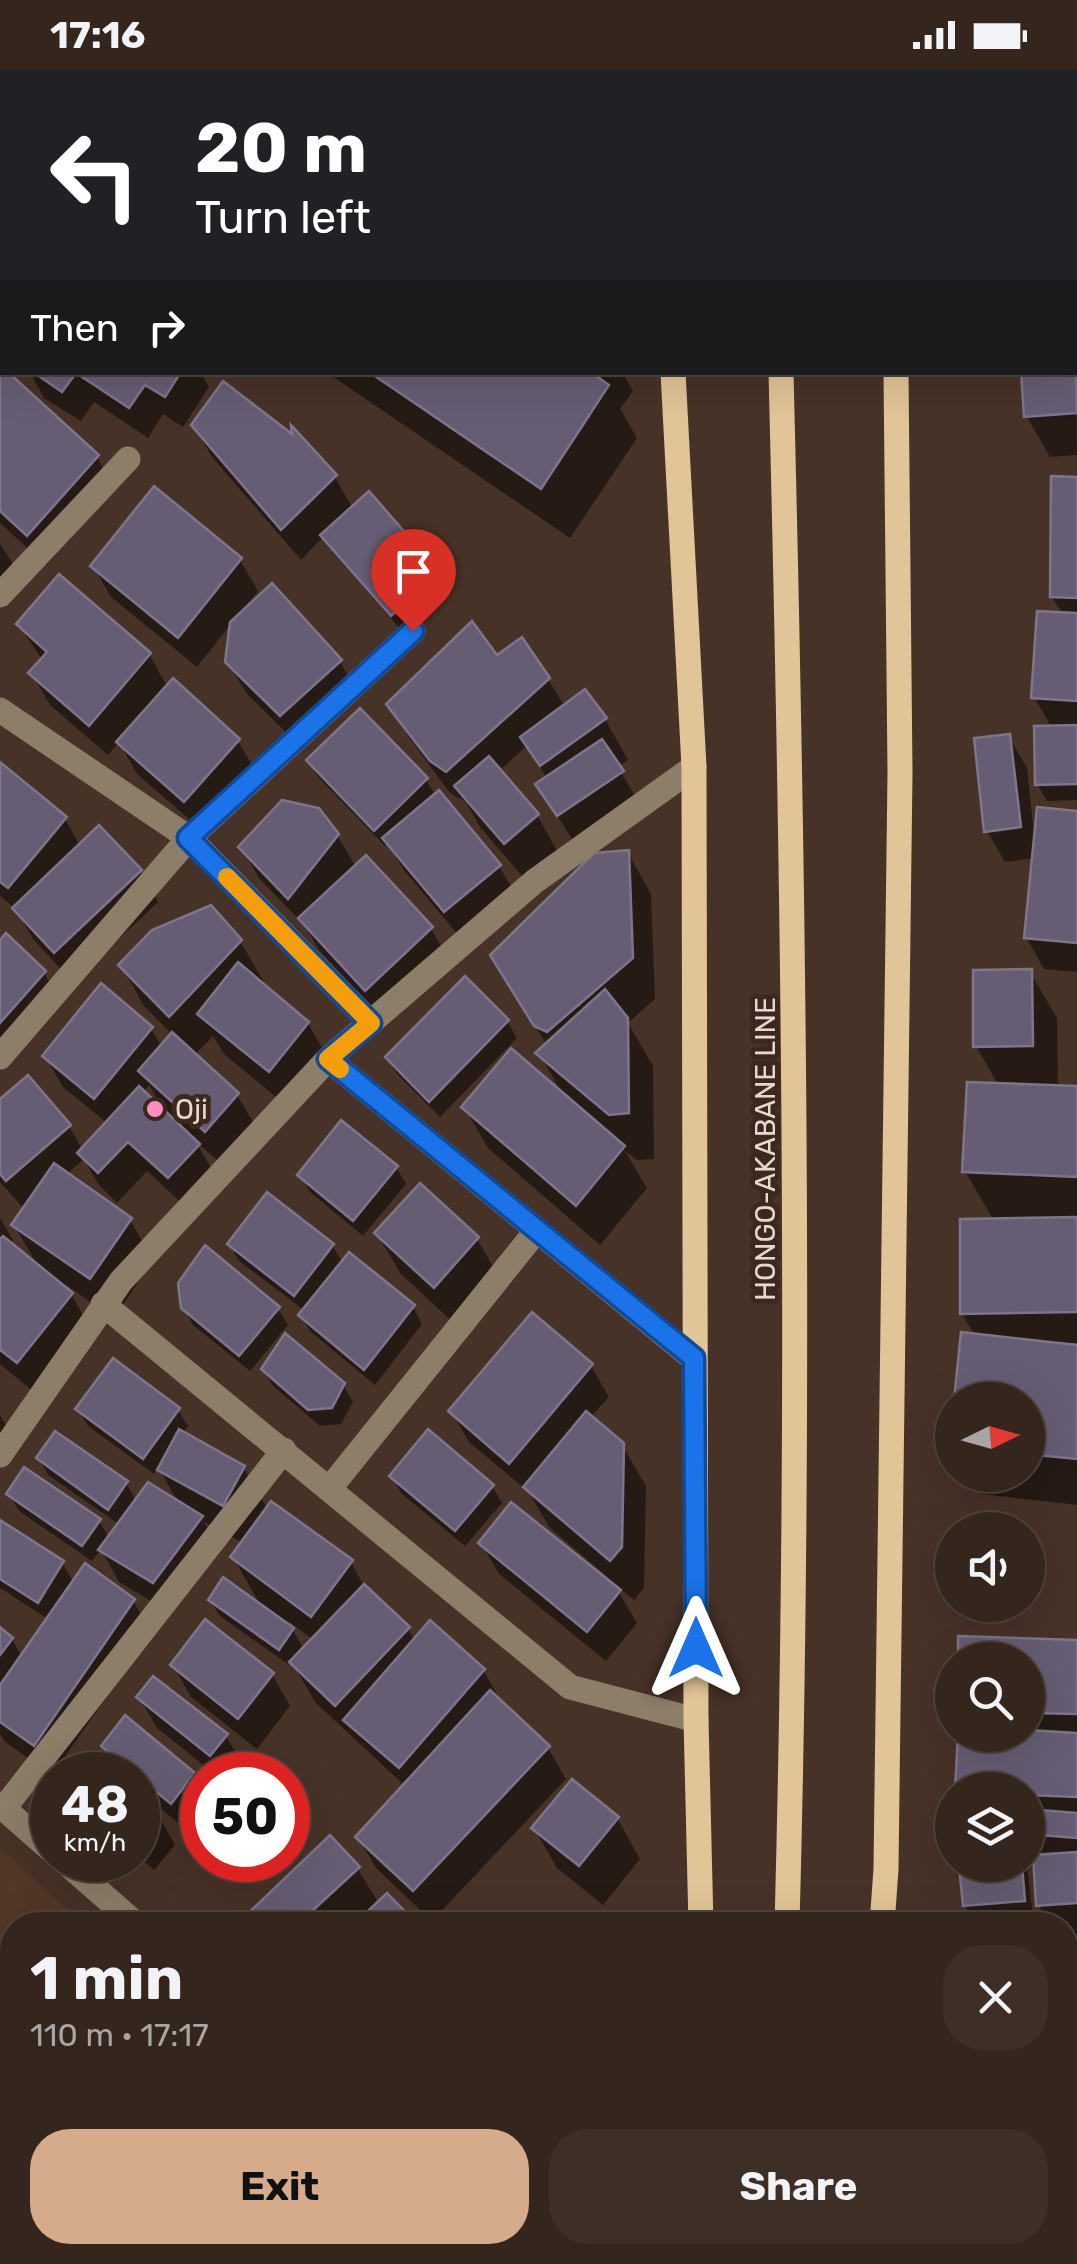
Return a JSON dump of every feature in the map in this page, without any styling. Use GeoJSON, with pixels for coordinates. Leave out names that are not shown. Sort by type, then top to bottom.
{"type":"FeatureCollection","features":[{"type":"Feature","properties":{"kind":"main road"},"geometry":{"type":"LineString","coordinates":[[674,375],[694,767],[696,1720],[701,1912]]}},
{"type":"Feature","properties":{"kind":"main road","name":"HONGO-AKABANE LINE"},"geometry":{"type":"LineString","coordinates":[[780,375],[796,1094],[793,1690],[787,1912]]}},
{"type":"Feature","properties":{"kind":"main road"},"geometry":{"type":"LineString","coordinates":[[883,1912],[900,774],[896,375]]}},
{"type":"Feature","properties":{"kind":"street"},"geometry":{"type":"LineString","coordinates":[[0,595],[128,459]]}},
{"type":"Feature","properties":{"kind":"street"},"geometry":{"type":"LineString","coordinates":[[0,1058],[188,838],[413,631]]}},
{"type":"Feature","properties":{"kind":"street"},"geometry":{"type":"LineString","coordinates":[[0,710],[188,838],[371,1023]]}},
{"type":"Feature","properties":{"kind":"street"},"geometry":{"type":"LineString","coordinates":[[0,1455],[103,1304],[328,1059],[536,881],[694,767]]}},
{"type":"Feature","properties":{"kind":"street"},"geometry":{"type":"LineString","coordinates":[[328,1059],[694,1358]]}},
{"type":"Feature","properties":{"kind":"street"},"geometry":{"type":"LineString","coordinates":[[330,1488],[537,1230]]}},
{"type":"Feature","properties":{"kind":"street"},"geometry":{"type":"LineString","coordinates":[[103,1304],[570,1687],[696,1720]]}},
{"type":"Feature","properties":{"kind":"street"},"geometry":{"type":"LineString","coordinates":[[30,1832],[2,1807],[284,1450]]}},
{"type":"Feature","properties":{"kind":"street"},"geometry":{"type":"LineString","coordinates":[[88,1882],[122,1912]]}},
{"type":"Feature","properties":{"kind":"shaded area"},"geometry":{"type":"Polygon","coordinates":[[[0,1848],[30,1875],[30,1882],[38,1882],[71,1912],[0,1912],[0,1848]]]}},
{"type":"Feature","properties":{"kind":"building"},"geometry":{"type":"Polygon","coordinates":[[[0,375],[11,375],[99,455],[27,536],[0,511],[0,375]]]}},
{"type":"Feature","properties":{"kind":"building"},"geometry":{"type":"Polygon","coordinates":[[[37,375],[75,375],[62,392],[37,375]]]}},
{"type":"Feature","properties":{"kind":"building"},"geometry":{"type":"Polygon","coordinates":[[[79,375],[179,375],[165,397],[145,385],[129,408],[79,375]]]}},
{"type":"Feature","properties":{"kind":"building"},"geometry":{"type":"Polygon","coordinates":[[[373,375],[595,375],[609,385],[541,489],[373,375]]]}},
{"type":"Feature","properties":{"kind":"building"},"geometry":{"type":"Polygon","coordinates":[[[1021,375],[1076,375],[1077,413],[1024,417],[1021,375]]]}},
{"type":"Feature","properties":{"kind":"building"},"geometry":{"type":"Polygon","coordinates":[[[223,381],[292,434],[291,425],[337,475],[281,530],[191,425],[223,381]]]}},
{"type":"Feature","properties":{"kind":"building"},"geometry":{"type":"Polygon","coordinates":[[[1051,476],[1077,477],[1077,598],[1050,597],[1051,476]]]}},
{"type":"Feature","properties":{"kind":"building"},"geometry":{"type":"Polygon","coordinates":[[[154,486],[242,558],[178,638],[90,566],[154,486]]]}},
{"type":"Feature","properties":{"kind":"building"},"geometry":{"type":"Polygon","coordinates":[[[369,491],[440,573],[391,616],[320,535],[369,491]]]}},
{"type":"Feature","properties":{"kind":"building"},"geometry":{"type":"Polygon","coordinates":[[[59,574],[151,653],[89,726],[28,673],[47,652],[16,624],[59,574]]]}},
{"type":"Feature","properties":{"kind":"building"},"geometry":{"type":"Polygon","coordinates":[[[272,583],[342,660],[280,716],[225,662],[230,622],[272,583]]]}},
{"type":"Feature","properties":{"kind":"building"},"geometry":{"type":"Polygon","coordinates":[[[1037,611],[1077,613],[1077,701],[1031,698],[1037,611]]]}},
{"type":"Feature","properties":{"kind":"building"},"geometry":{"type":"Polygon","coordinates":[[[472,621],[497,655],[522,637],[550,678],[446,772],[430,761],[386,704],[472,621]]]}},
{"type":"Feature","properties":{"kind":"building"},"geometry":{"type":"Polygon","coordinates":[[[173,678],[240,739],[184,802],[116,742],[173,678]]]}},
{"type":"Feature","properties":{"kind":"building"},"geometry":{"type":"Polygon","coordinates":[[[585,689],[607,718],[540,766],[520,737],[585,689]]]}},
{"type":"Feature","properties":{"kind":"building"},"geometry":{"type":"Polygon","coordinates":[[[360,708],[428,778],[374,831],[306,760],[360,708]]]}},
{"type":"Feature","properties":{"kind":"building"},"geometry":{"type":"Polygon","coordinates":[[[1077,725],[1077,784],[1035,785],[1034,726],[1077,725]]]}},
{"type":"Feature","properties":{"kind":"building"},"geometry":{"type":"Polygon","coordinates":[[[1010,734],[1021,827],[984,832],[974,738],[1010,734]]]}},
{"type":"Feature","properties":{"kind":"building"},"geometry":{"type":"Polygon","coordinates":[[[602,739],[624,771],[557,816],[535,784],[602,739]]]}},
{"type":"Feature","properties":{"kind":"building"},"geometry":{"type":"Polygon","coordinates":[[[489,756],[539,814],[504,844],[454,786],[489,756]]]}},
{"type":"Feature","properties":{"kind":"building"},"geometry":{"type":"Polygon","coordinates":[[[0,762],[67,817],[8,888],[0,882],[0,762]]]}},
{"type":"Feature","properties":{"kind":"building"},"geometry":{"type":"Polygon","coordinates":[[[439,790],[501,865],[444,912],[382,838],[439,790]]]}},
{"type":"Feature","properties":{"kind":"building"},"geometry":{"type":"Polygon","coordinates":[[[282,800],[319,808],[339,834],[288,899],[238,847],[282,800]]]}},
{"type":"Feature","properties":{"kind":"building"},"geometry":{"type":"Polygon","coordinates":[[[1037,807],[1077,811],[1077,943],[1024,938],[1037,807]]]}},
{"type":"Feature","properties":{"kind":"building"},"geometry":{"type":"Polygon","coordinates":[[[99,825],[142,870],[54,953],[12,908],[99,825]]]}},
{"type":"Feature","properties":{"kind":"building"},"geometry":{"type":"Polygon","coordinates":[[[629,850],[633,958],[547,1032],[534,1026],[490,955],[594,853],[629,850]]]}},
{"type":"Feature","properties":{"kind":"building"},"geometry":{"type":"Polygon","coordinates":[[[366,855],[433,927],[365,991],[298,918],[366,855]]]}},
{"type":"Feature","properties":{"kind":"building"},"geometry":{"type":"Polygon","coordinates":[[[211,905],[242,940],[169,1017],[118,965],[152,930],[211,905]]]}},
{"type":"Feature","properties":{"kind":"building"},"geometry":{"type":"Polygon","coordinates":[[[6,933],[46,971],[0,1023],[0,940],[6,933]]]}},
{"type":"Feature","properties":{"kind":"building"},"geometry":{"type":"Polygon","coordinates":[[[238,962],[309,1022],[269,1072],[197,1014],[238,962]]]}},
{"type":"Feature","properties":{"kind":"building"},"geometry":{"type":"Polygon","coordinates":[[[1032,969],[1033,1046],[973,1047],[973,970],[1032,969]]]}},
{"type":"Feature","properties":{"kind":"building"},"geometry":{"type":"Polygon","coordinates":[[[465,976],[509,1020],[429,1102],[385,1057],[465,976]]]}},
{"type":"Feature","properties":{"kind":"building"},"geometry":{"type":"Polygon","coordinates":[[[101,983],[153,1027],[94,1099],[42,1056],[101,983]]]}},
{"type":"Feature","properties":{"kind":"building"},"geometry":{"type":"Polygon","coordinates":[[[605,989],[628,1018],[629,1113],[609,1115],[535,1053],[605,989]]]}},
{"type":"Feature","properties":{"kind":"building"},"geometry":{"type":"Polygon","coordinates":[[[172,1032],[239,1093],[205,1132],[138,1071],[172,1032]]]}},
{"type":"Feature","properties":{"kind":"building"},"geometry":{"type":"Polygon","coordinates":[[[511,1048],[625,1146],[576,1206],[461,1107],[511,1048]]]}},
{"type":"Feature","properties":{"kind":"building"},"geometry":{"type":"Polygon","coordinates":[[[28,1075],[71,1125],[6,1181],[0,1174],[0,1099],[28,1075]]]}},
{"type":"Feature","properties":{"kind":"building"},"geometry":{"type":"Polygon","coordinates":[[[967,1082],[1077,1086],[1077,1177],[962,1172],[967,1082]]]}},
{"type":"Feature","properties":{"kind":"building"},"geometry":{"type":"Polygon","coordinates":[[[139,1086],[200,1144],[168,1178],[128,1142],[98,1173],[77,1153],[139,1086]]]}},
{"type":"Feature","properties":{"kind":"building"},"geometry":{"type":"Polygon","coordinates":[[[341,1120],[398,1166],[353,1221],[297,1175],[341,1120]]]}},
{"type":"Feature","properties":{"kind":"building"},"geometry":{"type":"Polygon","coordinates":[[[54,1163],[132,1218],[90,1279],[11,1225],[54,1163]]]}},
{"type":"Feature","properties":{"kind":"building"},"geometry":{"type":"Polygon","coordinates":[[[420,1183],[479,1237],[434,1288],[374,1233],[420,1183]]]}},
{"type":"Feature","properties":{"kind":"building"},"geometry":{"type":"Polygon","coordinates":[[[267,1192],[334,1244],[294,1296],[227,1244],[267,1192]]]}},
{"type":"Feature","properties":{"kind":"building"},"geometry":{"type":"Polygon","coordinates":[[[1077,1217],[1077,1312],[960,1314],[960,1219],[1077,1217]]]}},
{"type":"Feature","properties":{"kind":"building"},"geometry":{"type":"Polygon","coordinates":[[[3,1236],[73,1293],[17,1363],[0,1350],[3,1236]]]}},
{"type":"Feature","properties":{"kind":"building"},"geometry":{"type":"Polygon","coordinates":[[[205,1245],[280,1307],[239,1356],[181,1308],[178,1283],[205,1245]]]}},
{"type":"Feature","properties":{"kind":"building"},"geometry":{"type":"Polygon","coordinates":[[[349,1252],[415,1305],[364,1370],[298,1315],[349,1252]]]}},
{"type":"Feature","properties":{"kind":"building"},"geometry":{"type":"Polygon","coordinates":[[[532,1312],[593,1364],[509,1464],[448,1411],[532,1312]]]}},
{"type":"Feature","properties":{"kind":"building"},"geometry":{"type":"Polygon","coordinates":[[[961,1332],[1077,1345],[1077,1459],[1045,1456],[1045,1382],[956,1382],[961,1332]]]}},
{"type":"Feature","properties":{"kind":"building"},"geometry":{"type":"Polygon","coordinates":[[[285,1333],[345,1383],[332,1408],[308,1410],[261,1369],[285,1333]]]}},
{"type":"Feature","properties":{"kind":"building"},"geometry":{"type":"Polygon","coordinates":[[[113,1358],[180,1408],[143,1459],[75,1409],[113,1358]]]}},
{"type":"Feature","properties":{"kind":"building"},"geometry":{"type":"Polygon","coordinates":[[[586,1411],[624,1443],[622,1547],[610,1561],[523,1487],[586,1411]]]}},
{"type":"Feature","properties":{"kind":"building"},"geometry":{"type":"Polygon","coordinates":[[[179,1429],[245,1466],[223,1506],[157,1470],[179,1429]]]}},
{"type":"Feature","properties":{"kind":"building"},"geometry":{"type":"Polygon","coordinates":[[[428,1429],[494,1485],[455,1531],[389,1476],[428,1429]]]}},
{"type":"Feature","properties":{"kind":"building"},"geometry":{"type":"Polygon","coordinates":[[[55,1431],[128,1481],[108,1510],[36,1458],[55,1431]]]}},
{"type":"Feature","properties":{"kind":"building"},"geometry":{"type":"Polygon","coordinates":[[[24,1467],[101,1519],[82,1546],[6,1494],[24,1467]]]}},
{"type":"Feature","properties":{"kind":"building"},"geometry":{"type":"Polygon","coordinates":[[[148,1482],[203,1516],[153,1583],[98,1550],[148,1482]]]}},
{"type":"Feature","properties":{"kind":"building"},"geometry":{"type":"Polygon","coordinates":[[[271,1501],[353,1560],[311,1617],[230,1557],[271,1501]]]}},
{"type":"Feature","properties":{"kind":"building"},"geometry":{"type":"Polygon","coordinates":[[[511,1502],[621,1590],[587,1632],[478,1543],[511,1502]]]}},
{"type":"Feature","properties":{"kind":"building"},"geometry":{"type":"Polygon","coordinates":[[[0,1520],[64,1561],[38,1603],[0,1579],[0,1520]]]}},
{"type":"Feature","properties":{"kind":"building"},"geometry":{"type":"Polygon","coordinates":[[[85,1563],[135,1599],[34,1746],[0,1722],[0,1685],[85,1563]]]}},
{"type":"Feature","properties":{"kind":"building"},"geometry":{"type":"Polygon","coordinates":[[[223,1577],[294,1628],[279,1650],[208,1600],[223,1577]]]}},
{"type":"Feature","properties":{"kind":"building"},"geometry":{"type":"Polygon","coordinates":[[[364,1584],[410,1627],[335,1706],[289,1662],[364,1584]]]}},
{"type":"Feature","properties":{"kind":"building"},"geometry":{"type":"Polygon","coordinates":[[[205,1619],[274,1673],[238,1719],[170,1665],[205,1619]]]}},
{"type":"Feature","properties":{"kind":"building"},"geometry":{"type":"Polygon","coordinates":[[[430,1620],[485,1669],[399,1768],[343,1720],[430,1620]]]}},
{"type":"Feature","properties":{"kind":"building"},"geometry":{"type":"Polygon","coordinates":[[[0,1627],[13,1638],[0,1655],[0,1627]]]}},
{"type":"Feature","properties":{"kind":"building"},"geometry":{"type":"Polygon","coordinates":[[[958,1636],[1077,1640],[1077,1714],[1045,1713],[1045,1642],[958,1642],[958,1636]]]}},
{"type":"Feature","properties":{"kind":"building"},"geometry":{"type":"Polygon","coordinates":[[[153,1676],[228,1734],[213,1752],[205,1752],[136,1697],[153,1676]]]}},
{"type":"Feature","properties":{"kind":"building"},"geometry":{"type":"Polygon","coordinates":[[[490,1690],[550,1746],[413,1891],[355,1837],[490,1690]]]}},
{"type":"Feature","properties":{"kind":"building"},"geometry":{"type":"Polygon","coordinates":[[[125,1715],[180,1761],[180,1792],[171,1804],[160,1795],[160,1752],[108,1752],[101,1746],[125,1715]]]}},
{"type":"Feature","properties":{"kind":"building"},"geometry":{"type":"Polygon","coordinates":[[[1045,1731],[1077,1733],[1077,1797],[1045,1796],[1045,1772],[956,1772],[957,1752],[1045,1752],[1045,1731]]]}},
{"type":"Feature","properties":{"kind":"building"},"geometry":{"type":"Polygon","coordinates":[[[572,1779],[619,1817],[579,1866],[531,1828],[572,1779]]]}},
{"type":"Feature","properties":{"kind":"building"},"geometry":{"type":"Polygon","coordinates":[[[1045,1810],[1077,1813],[1077,1838],[1045,1835],[1045,1810]]]}},
{"type":"Feature","properties":{"kind":"building"},"geometry":{"type":"Polygon","coordinates":[[[330,1835],[360,1867],[311,1912],[250,1912],[281,1882],[310,1882],[310,1854],[330,1835]]]}},
{"type":"Feature","properties":{"kind":"building"},"geometry":{"type":"Polygon","coordinates":[[[1077,1852],[1077,1903],[1036,1906],[1035,1882],[1045,1882],[1045,1854],[1077,1852]]]}},
{"type":"Feature","properties":{"kind":"building"},"geometry":{"type":"Polygon","coordinates":[[[961,1882],[1023,1882],[1025,1901],[963,1906],[961,1882]]]}},
{"type":"Feature","properties":{"kind":"building"},"geometry":{"type":"Polygon","coordinates":[[[387,1893],[405,1912],[367,1912],[387,1893]]]}},
{"type":"Feature","properties":{"kind":"slow traffic"},"geometry":{"type":"LineString","coordinates":[[227,877],[371,1023],[328,1059],[340,1069]]}},
{"type":"Feature","properties":{"kind":"place","name":"Oji"},"geometry":{"type":"Point","coordinates":[155,1109]}},
{"type":"Feature","properties":{"kind":"route"},"geometry":{"type":"LineString","coordinates":[[413,631],[188,838],[371,1023],[328,1059],[694,1358],[696,1648]]}}]}
